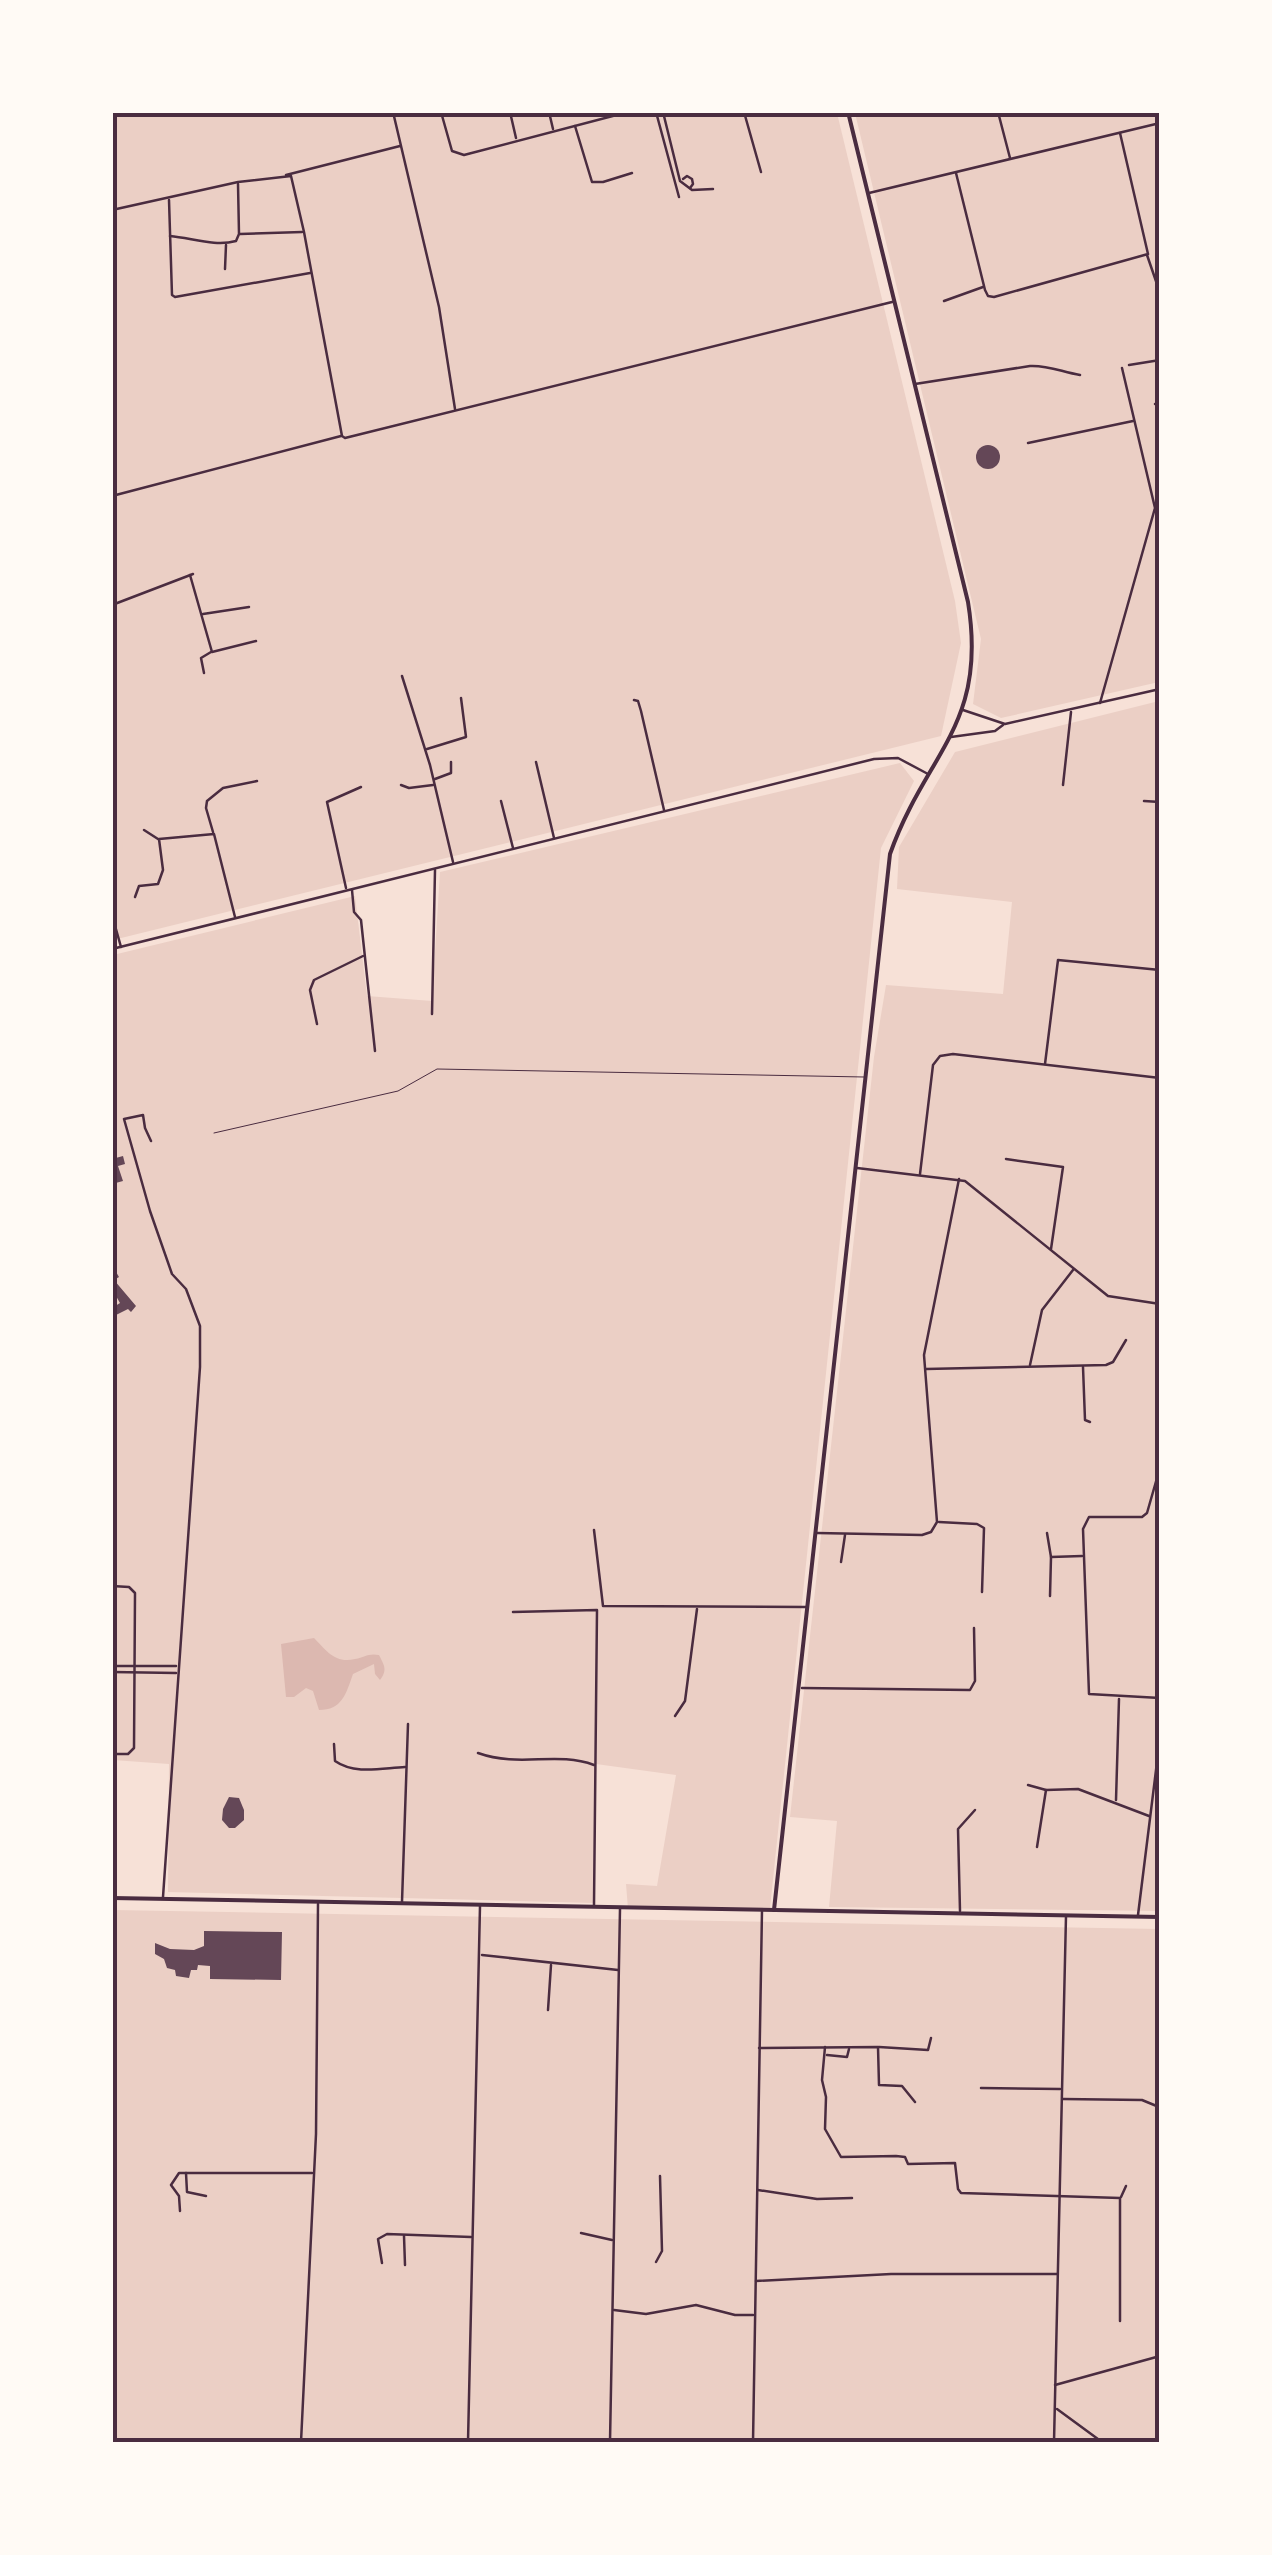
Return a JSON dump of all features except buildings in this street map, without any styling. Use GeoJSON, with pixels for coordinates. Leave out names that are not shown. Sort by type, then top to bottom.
{"type":"FeatureCollection","features":[{"type":"Feature","properties":{"kind":"street"},"geometry":{"type":"LineString","coordinates":[[392,112],[438,307],[455,411]]}},
{"type":"Feature","properties":{"kind":"street"},"geometry":{"type":"LineString","coordinates":[[441,112],[456,154],[478,152],[628,112]]}},
{"type":"Feature","properties":{"kind":"street"},"geometry":{"type":"LineString","coordinates":[[510,112],[517,139]]}},
{"type":"Feature","properties":{"kind":"street"},"geometry":{"type":"LineString","coordinates":[[549,112],[554,130]]}},
{"type":"Feature","properties":{"kind":"street"},"geometry":{"type":"LineString","coordinates":[[656,112],[678,197]]}},
{"type":"Feature","properties":{"kind":"street"},"geometry":{"type":"LineString","coordinates":[[663,112],[682,182],[688,188],[712,189]]}},
{"type":"Feature","properties":{"kind":"street"},"geometry":{"type":"LineString","coordinates":[[744,112],[761,172]]}},
{"type":"Feature","properties":{"kind":"street"},"geometry":{"type":"LineString","coordinates":[[774,1910],[890,854],[903,822],[952,738],[973,668],[970,617],[848,112]]}},
{"type":"Feature","properties":{"kind":"street"},"geometry":{"type":"LineString","coordinates":[[998,112],[1010,159]]}},
{"type":"Feature","properties":{"kind":"street"},"geometry":{"type":"LineString","coordinates":[[866,194],[1160,123]]}},
{"type":"Feature","properties":{"kind":"street"},"geometry":{"type":"LineString","coordinates":[[575,125],[592,182],[632,173]]}},
{"type":"Feature","properties":{"kind":"street"},"geometry":{"type":"LineString","coordinates":[[1120,133],[1147,255],[1158,287]]}},
{"type":"Feature","properties":{"kind":"street"},"geometry":{"type":"LineString","coordinates":[[112,210],[286,175],[401,146]]}},
{"type":"Feature","properties":{"kind":"street"},"geometry":{"type":"LineString","coordinates":[[956,173],[987,294],[994,297],[1147,255]]}},
{"type":"Feature","properties":{"kind":"street"},"geometry":{"type":"LineString","coordinates":[[286,175],[294,179],[342,436]]}},
{"type":"Feature","properties":{"kind":"street"},"geometry":{"type":"LineString","coordinates":[[682,182],[690,176],[693,184],[688,188]]}},
{"type":"Feature","properties":{"kind":"street"},"geometry":{"type":"LineString","coordinates":[[168,236],[233,244],[239,234],[238,182]]}},
{"type":"Feature","properties":{"kind":"street"},"geometry":{"type":"LineString","coordinates":[[168,198],[169,292],[175,297],[312,272]]}},
{"type":"Feature","properties":{"kind":"street"},"geometry":{"type":"LineString","coordinates":[[239,234],[304,232]]}},
{"type":"Feature","properties":{"kind":"street"},"geometry":{"type":"LineString","coordinates":[[226,244],[226,268]]}},
{"type":"Feature","properties":{"kind":"street"},"geometry":{"type":"LineString","coordinates":[[944,301],[984,286]]}},
{"type":"Feature","properties":{"kind":"street"},"geometry":{"type":"LineString","coordinates":[[112,496],[894,301]]}},
{"type":"Feature","properties":{"kind":"street"},"geometry":{"type":"LineString","coordinates":[[1129,366],[1160,360]]}},
{"type":"Feature","properties":{"kind":"street"},"geometry":{"type":"LineString","coordinates":[[914,384],[1048,365],[1059,372],[1080,375]]}},
{"type":"Feature","properties":{"kind":"street"},"geometry":{"type":"LineString","coordinates":[[1100,704],[1154,512],[1122,368]]}},
{"type":"Feature","properties":{"kind":"street"},"geometry":{"type":"LineString","coordinates":[[1028,443],[1135,421]]}},
{"type":"Feature","properties":{"kind":"street"},"geometry":{"type":"LineString","coordinates":[[112,605],[192,574],[212,652]]}},
{"type":"Feature","properties":{"kind":"street"},"geometry":{"type":"LineString","coordinates":[[202,614],[249,607]]}},
{"type":"Feature","properties":{"kind":"street"},"geometry":{"type":"LineString","coordinates":[[204,672],[201,656],[256,641]]}},
{"type":"Feature","properties":{"kind":"street"},"geometry":{"type":"LineString","coordinates":[[402,676],[454,864]]}},
{"type":"Feature","properties":{"kind":"street"},"geometry":{"type":"LineString","coordinates":[[952,738],[995,731],[1005,724],[1160,688]]}},
{"type":"Feature","properties":{"kind":"street"},"geometry":{"type":"LineString","coordinates":[[425,750],[466,737],[461,698]]}},
{"type":"Feature","properties":{"kind":"street"},"geometry":{"type":"LineString","coordinates":[[634,700],[642,711],[664,812]]}},
{"type":"Feature","properties":{"kind":"street"},"geometry":{"type":"LineString","coordinates":[[963,710],[1005,724]]}},
{"type":"Feature","properties":{"kind":"street"},"geometry":{"type":"LineString","coordinates":[[1063,785],[1071,711]]}},
{"type":"Feature","properties":{"kind":"street"},"geometry":{"type":"LineString","coordinates":[[112,949],[883,758],[903,760],[930,774]]}},
{"type":"Feature","properties":{"kind":"street"},"geometry":{"type":"LineString","coordinates":[[451,762],[452,783]]}},
{"type":"Feature","properties":{"kind":"street"},"geometry":{"type":"LineString","coordinates":[[536,762],[555,839]]}},
{"type":"Feature","properties":{"kind":"street"},"geometry":{"type":"LineString","coordinates":[[433,779],[450,774]]}},
{"type":"Feature","properties":{"kind":"street"},"geometry":{"type":"LineString","coordinates":[[236,918],[207,800],[223,788],[257,780]]}},
{"type":"Feature","properties":{"kind":"street"},"geometry":{"type":"LineString","coordinates":[[401,785],[435,785]]}},
{"type":"Feature","properties":{"kind":"street"},"geometry":{"type":"LineString","coordinates":[[362,787],[326,802],[365,956],[375,1051]]}},
{"type":"Feature","properties":{"kind":"street"},"geometry":{"type":"LineString","coordinates":[[1144,800],[1160,802]]}},
{"type":"Feature","properties":{"kind":"street"},"geometry":{"type":"LineString","coordinates":[[501,801],[514,849]]}},
{"type":"Feature","properties":{"kind":"street"},"geometry":{"type":"LineString","coordinates":[[144,830],[160,839],[214,834]]}},
{"type":"Feature","properties":{"kind":"street"},"geometry":{"type":"LineString","coordinates":[[135,897],[139,886],[158,884],[161,878],[160,839]]}},
{"type":"Feature","properties":{"kind":"street"},"geometry":{"type":"LineString","coordinates":[[432,1014],[435,868]]}},
{"type":"Feature","properties":{"kind":"street"},"geometry":{"type":"LineString","coordinates":[[112,915],[121,946]]}},
{"type":"Feature","properties":{"kind":"street"},"geometry":{"type":"LineString","coordinates":[[317,1024],[310,990],[314,980],[365,956]]}},
{"type":"Feature","properties":{"kind":"street"},"geometry":{"type":"LineString","coordinates":[[1045,1065],[1058,960],[1160,970]]}},
{"type":"Feature","properties":{"kind":"street"},"geometry":{"type":"LineString","coordinates":[[920,1174],[937,1058],[950,1054],[1160,1078]]}},
{"type":"Feature","properties":{"kind":"street"},"geometry":{"type":"LineString","coordinates":[[151,1141],[144,1115],[124,1118],[172,1274],[186,1289],[200,1326],[163,1899]]}},
{"type":"Feature","properties":{"kind":"street"},"geometry":{"type":"LineString","coordinates":[[1006,1159],[1062,1167],[1051,1250]]}},
{"type":"Feature","properties":{"kind":"street"},"geometry":{"type":"LineString","coordinates":[[858,1168],[969,1183],[1108,1296],[1159,1304],[1160,1295]]}},
{"type":"Feature","properties":{"kind":"street"},"geometry":{"type":"LineString","coordinates":[[815,1533],[922,1535],[931,1532],[937,1522],[924,1355],[959,1179]]}},
{"type":"Feature","properties":{"kind":"street"},"geometry":{"type":"LineString","coordinates":[[1029,1366],[1042,1310],[1074,1269]]}},
{"type":"Feature","properties":{"kind":"street"},"geometry":{"type":"LineString","coordinates":[[925,1369],[1111,1363],[1126,1340]]}},
{"type":"Feature","properties":{"kind":"street"},"geometry":{"type":"LineString","coordinates":[[1083,1366],[1085,1420],[1090,1422]]}},
{"type":"Feature","properties":{"kind":"street"},"geometry":{"type":"LineString","coordinates":[[1159,1471],[1147,1513],[1142,1517],[1089,1517],[1083,1530],[1083,1556],[1088,1692],[1092,1696],[1160,1698]]}},
{"type":"Feature","properties":{"kind":"street"},"geometry":{"type":"LineString","coordinates":[[937,1522],[977,1524],[984,1528],[982,1592]]}},
{"type":"Feature","properties":{"kind":"street"},"geometry":{"type":"LineString","coordinates":[[594,1530],[603,1606],[789,1610],[808,1607]]}},
{"type":"Feature","properties":{"kind":"street"},"geometry":{"type":"LineString","coordinates":[[1046,1533],[1051,1557],[1050,1596]]}},
{"type":"Feature","properties":{"kind":"street"},"geometry":{"type":"LineString","coordinates":[[841,1562],[845,1534]]}},
{"type":"Feature","properties":{"kind":"street"},"geometry":{"type":"LineString","coordinates":[[1051,1557],[1083,1556]]}},
{"type":"Feature","properties":{"kind":"street"},"geometry":{"type":"LineString","coordinates":[[112,1586],[129,1587],[135,1593],[134,1748],[130,1754],[112,1754]]}},
{"type":"Feature","properties":{"kind":"street"},"geometry":{"type":"LineString","coordinates":[[675,1716],[685,1701],[697,1608]]}},
{"type":"Feature","properties":{"kind":"street"},"geometry":{"type":"LineString","coordinates":[[513,1612],[597,1610],[594,1907]]}},
{"type":"Feature","properties":{"kind":"street"},"geometry":{"type":"LineString","coordinates":[[800,1688],[970,1690],[975,1681],[974,1628]]}},
{"type":"Feature","properties":{"kind":"street"},"geometry":{"type":"LineString","coordinates":[[112,1666],[177,1666]]}},
{"type":"Feature","properties":{"kind":"street"},"geometry":{"type":"LineString","coordinates":[[112,1672],[176,1673]]}},
{"type":"Feature","properties":{"kind":"street"},"geometry":{"type":"LineString","coordinates":[[1116,1804],[1119,1697]]}},
{"type":"Feature","properties":{"kind":"street"},"geometry":{"type":"LineString","coordinates":[[402,1904],[408,1724]]}},
{"type":"Feature","properties":{"kind":"street"},"geometry":{"type":"LineString","coordinates":[[1138,1917],[1160,1738]]}},
{"type":"Feature","properties":{"kind":"street"},"geometry":{"type":"LineString","coordinates":[[334,1744],[336,1761],[341,1766],[356,1770],[406,1767]]}},
{"type":"Feature","properties":{"kind":"street"},"geometry":{"type":"LineString","coordinates":[[478,1754],[504,1762],[573,1760],[596,1765]]}},
{"type":"Feature","properties":{"kind":"street"},"geometry":{"type":"LineString","coordinates":[[1028,1785],[1046,1790],[1078,1789],[1150,1817]]}},
{"type":"Feature","properties":{"kind":"street"},"geometry":{"type":"LineString","coordinates":[[1037,1847],[1046,1790]]}},
{"type":"Feature","properties":{"kind":"street"},"geometry":{"type":"LineString","coordinates":[[1152,1802],[1160,1802]]}},
{"type":"Feature","properties":{"kind":"street"},"geometry":{"type":"LineString","coordinates":[[961,1914],[958,1828],[975,1810]]}},
{"type":"Feature","properties":{"kind":"street"},"geometry":{"type":"LineString","coordinates":[[112,1898],[1160,1917]]}},
{"type":"Feature","properties":{"kind":"street"},"geometry":{"type":"LineString","coordinates":[[300,2442],[314,2173],[318,1902]]}},
{"type":"Feature","properties":{"kind":"street"},"geometry":{"type":"LineString","coordinates":[[468,2442],[480,1905]]}},
{"type":"Feature","properties":{"kind":"street"},"geometry":{"type":"LineString","coordinates":[[610,2442],[620,1909]]}},
{"type":"Feature","properties":{"kind":"street"},"geometry":{"type":"LineString","coordinates":[[753,2442],[762,1910]]}},
{"type":"Feature","properties":{"kind":"street"},"geometry":{"type":"LineString","coordinates":[[1054,2442],[1066,1916]]}},
{"type":"Feature","properties":{"kind":"street"},"geometry":{"type":"LineString","coordinates":[[479,1955],[619,1970]]}},
{"type":"Feature","properties":{"kind":"street"},"geometry":{"type":"LineString","coordinates":[[548,2010],[551,1963]]}},
{"type":"Feature","properties":{"kind":"street"},"geometry":{"type":"LineString","coordinates":[[758,2048],[928,2050],[931,2038]]}},
{"type":"Feature","properties":{"kind":"street"},"geometry":{"type":"LineString","coordinates":[[825,2047],[825,2129],[841,2157],[896,2156],[905,2157],[908,2164],[955,2163],[961,2193],[1120,2198]]}},
{"type":"Feature","properties":{"kind":"street"},"geometry":{"type":"LineString","coordinates":[[827,2055],[847,2057],[848,2047]]}},
{"type":"Feature","properties":{"kind":"street"},"geometry":{"type":"LineString","coordinates":[[878,2047],[879,2085],[902,2086],[915,2102]]}},
{"type":"Feature","properties":{"kind":"street"},"geometry":{"type":"LineString","coordinates":[[981,2088],[1061,2089]]}},
{"type":"Feature","properties":{"kind":"street"},"geometry":{"type":"LineString","coordinates":[[1062,2100],[1146,2100],[1159,2108]]}},
{"type":"Feature","properties":{"kind":"street"},"geometry":{"type":"LineString","coordinates":[[186,2171],[187,2192],[206,2196]]}},
{"type":"Feature","properties":{"kind":"street"},"geometry":{"type":"LineString","coordinates":[[180,2211],[180,2196],[171,2183],[178,2173],[314,2173]]}},
{"type":"Feature","properties":{"kind":"street"},"geometry":{"type":"LineString","coordinates":[[656,2262],[662,2251],[660,2176]]}},
{"type":"Feature","properties":{"kind":"street"},"geometry":{"type":"LineString","coordinates":[[1120,2322],[1120,2198],[1126,2186]]}},
{"type":"Feature","properties":{"kind":"street"},"geometry":{"type":"LineString","coordinates":[[756,2190],[818,2199],[852,2198]]}},
{"type":"Feature","properties":{"kind":"street"},"geometry":{"type":"LineString","coordinates":[[581,2233],[614,2240]]}},
{"type":"Feature","properties":{"kind":"street"},"geometry":{"type":"LineString","coordinates":[[404,2234],[405,2266]]}},
{"type":"Feature","properties":{"kind":"street"},"geometry":{"type":"LineString","coordinates":[[382,2262],[379,2237],[472,2237]]}},
{"type":"Feature","properties":{"kind":"street"},"geometry":{"type":"LineString","coordinates":[[112,2272],[112,2287]]}},
{"type":"Feature","properties":{"kind":"street"},"geometry":{"type":"LineString","coordinates":[[754,2281],[890,2274],[1058,2274]]}},
{"type":"Feature","properties":{"kind":"street"},"geometry":{"type":"LineString","coordinates":[[613,2310],[646,2314],[696,2305],[754,2315]]}},
{"type":"Feature","properties":{"kind":"street"},"geometry":{"type":"LineString","coordinates":[[1055,2386],[1160,2356]]}},
{"type":"Feature","properties":{"kind":"street"},"geometry":{"type":"LineString","coordinates":[[1055,2408],[1102,2442]]}},
{"type":"Feature","properties":{"kind":"street"},"geometry":{"type":"LineString","coordinates":[[562,2442],[571,2442]]}},
{"type":"Feature","properties":{"kind":"lane"},"geometry":{"type":"LineString","coordinates":[[214,1134],[398,1091],[437,1069],[865,1076]]}},
{"type":"Feature","properties":{"kind":"shaded area"},"geometry":{"type":"Polygon","coordinates":[[[112,113],[837,113],[955,601],[961,643],[941,736],[113,940],[112,113]]]}},
{"type":"Feature","properties":{"kind":"shaded area"},"geometry":{"type":"Polygon","coordinates":[[[855,113],[1159,113],[1159,682],[1001,718],[973,704],[981,639],[855,113]]]}},
{"type":"Feature","properties":{"kind":"shaded area"},"geometry":{"type":"Polygon","coordinates":[[[1159,701],[1159,1911],[829,1907],[837,1821],[790,1817],[874,1057],[886,985],[1003,994],[1012,902],[897,889],[899,847],[955,752],[1159,701]]]}},
{"type":"Feature","properties":{"kind":"shaded area"},"geometry":{"type":"Polygon","coordinates":[[[900,763],[914,781],[881,848],[770,1908],[628,1909],[626,1884],[657,1886],[676,1775],[596,1764],[594,1903],[168,1892],[169,1764],[113,1760],[113,955],[355,896],[367,996],[432,1001],[440,872],[900,763]]]}},
{"type":"Feature","properties":{"kind":"shaded area"},"geometry":{"type":"Polygon","coordinates":[[[314,1638],[342,1660],[379,1655],[384,1673],[380,1680],[374,1664],[353,1674],[342,1700],[327,1709],[319,1710],[313,1691],[306,1688],[294,1697],[286,1697],[281,1644],[314,1638]]]}},
{"type":"Feature","properties":{"kind":"shaded area"},"geometry":{"type":"Polygon","coordinates":[[[113,1910],[1159,1929],[1159,2442],[113,2442],[113,1910]]]}}]}
